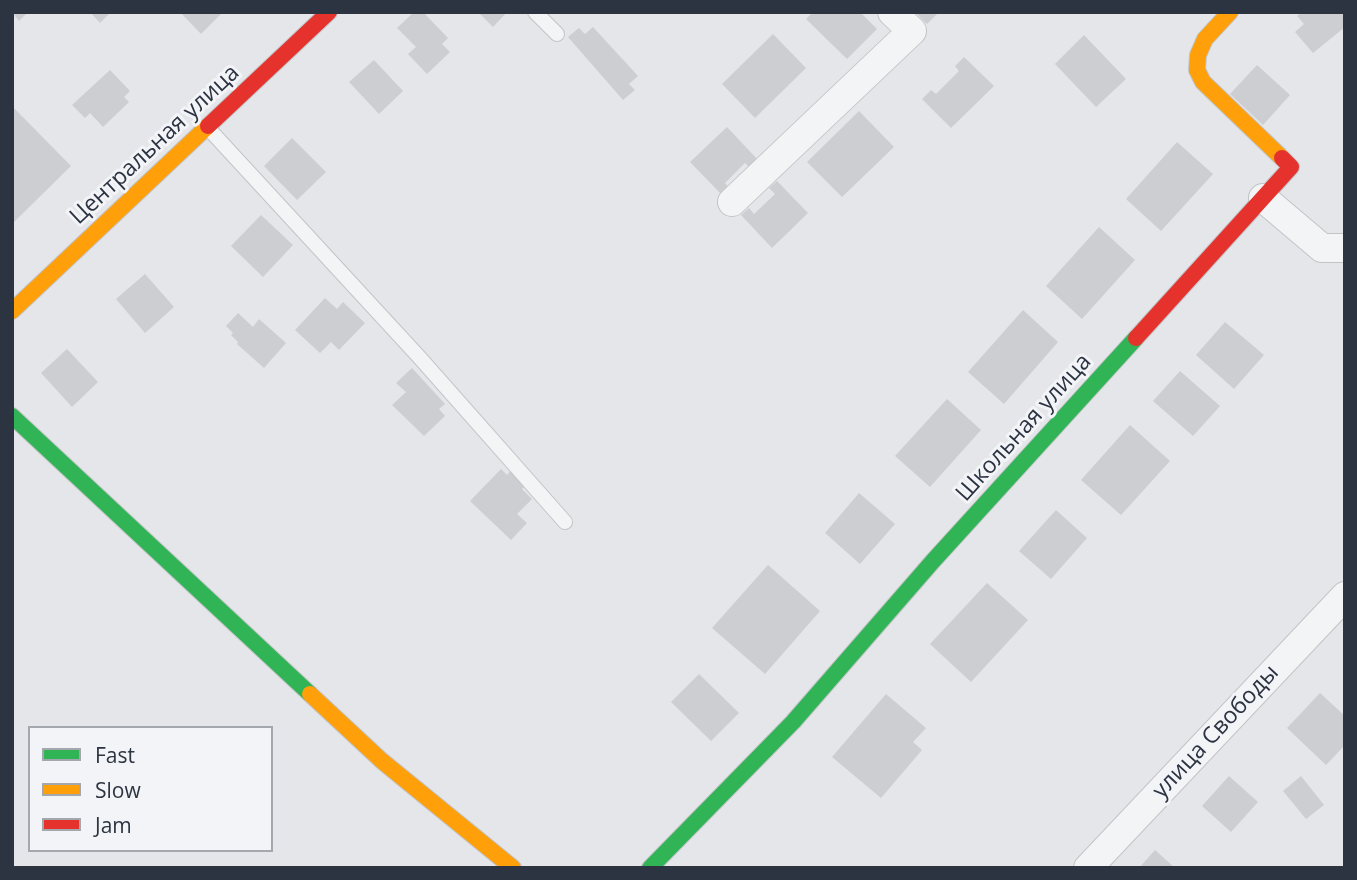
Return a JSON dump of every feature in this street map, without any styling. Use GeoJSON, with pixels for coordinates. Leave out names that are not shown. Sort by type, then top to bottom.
{"type":"FeatureCollection","features":[{"type":"Feature","properties":{"kind":"street","name":"Центральная улица"},"geometry":{"type":"LineString","coordinates":[[12,311],[329,12]]}},
{"type":"Feature","properties":{"kind":"street"},"geometry":{"type":"LineString","coordinates":[[732,202],[912,31],[892,12]]}},
{"type":"Feature","properties":{"kind":"street","name":"Школьная улица"},"geometry":{"type":"LineString","coordinates":[[650,868],[793,722],[933,561],[1291,167],[1203,82],[1197,69],[1198,55],[1205,38],[1230,12]]}},
{"type":"Feature","properties":{"kind":"street"},"geometry":{"type":"LineString","coordinates":[[1263,198],[1322,248],[1345,248]]}},
{"type":"Feature","properties":{"kind":"street"},"geometry":{"type":"LineString","coordinates":[[12,416],[382,761],[513,868]]}},
{"type":"Feature","properties":{"kind":"street","name":"улица Свободы"},"geometry":{"type":"LineString","coordinates":[[1088,868],[1345,596]]}},
{"type":"Feature","properties":{"kind":"lane"},"geometry":{"type":"LineString","coordinates":[[535,12],[558,34]]}},
{"type":"Feature","properties":{"kind":"lane"},"geometry":{"type":"LineString","coordinates":[[207,127],[420,358],[565,522]]}},
{"type":"Feature","properties":{"kind":"building"},"geometry":{"type":"Polygon","coordinates":[[[12,12],[28,12],[19,21],[12,12]]]}},
{"type":"Feature","properties":{"kind":"building"},"geometry":{"type":"Polygon","coordinates":[[[90,12],[111,12],[100,23],[90,12]]]}},
{"type":"Feature","properties":{"kind":"building"},"geometry":{"type":"Polygon","coordinates":[[[180,12],[223,12],[201,34],[180,12]]]}},
{"type":"Feature","properties":{"kind":"building"},"geometry":{"type":"Polygon","coordinates":[[[414,12],[423,12],[448,38],[442,44],[450,52],[427,74],[408,54],[416,47],[397,28],[414,12]]]}},
{"type":"Feature","properties":{"kind":"building"},"geometry":{"type":"Polygon","coordinates":[[[478,12],[507,12],[493,27],[478,12]]]}},
{"type":"Feature","properties":{"kind":"building"},"geometry":{"type":"Polygon","coordinates":[[[813,12],[860,12],[877,29],[847,59],[806,19],[813,12]]]}},
{"type":"Feature","properties":{"kind":"building"},"geometry":{"type":"Polygon","coordinates":[[[915,12],[939,12],[927,24],[915,12]]]}},
{"type":"Feature","properties":{"kind":"building"},"geometry":{"type":"Polygon","coordinates":[[[1302,12],[1345,12],[1345,27],[1313,53],[1295,32],[1304,24],[1297,16],[1302,12]]]}},
{"type":"Feature","properties":{"kind":"building"},"geometry":{"type":"Polygon","coordinates":[[[593,27],[638,76],[629,84],[635,90],[623,100],[568,37],[579,28],[585,34],[593,27]]]}},
{"type":"Feature","properties":{"kind":"building"},"geometry":{"type":"Polygon","coordinates":[[[773,34],[806,68],[755,118],[722,84],[773,34]]]}},
{"type":"Feature","properties":{"kind":"building"},"geometry":{"type":"Polygon","coordinates":[[[1084,35],[1126,79],[1096,107],[1055,64],[1084,35]]]}},
{"type":"Feature","properties":{"kind":"building"},"geometry":{"type":"Polygon","coordinates":[[[964,57],[994,86],[951,128],[922,99],[931,90],[936,94],[959,71],[955,66],[964,57]]]}},
{"type":"Feature","properties":{"kind":"building"},"geometry":{"type":"Polygon","coordinates":[[[374,60],[403,91],[379,114],[349,82],[374,60]]]}},
{"type":"Feature","properties":{"kind":"building"},"geometry":{"type":"Polygon","coordinates":[[[1257,65],[1290,95],[1263,125],[1230,94],[1257,65]]]}},
{"type":"Feature","properties":{"kind":"building"},"geometry":{"type":"Polygon","coordinates":[[[110,70],[130,91],[124,97],[129,102],[103,127],[90,113],[85,118],[72,105],[110,70]]]}},
{"type":"Feature","properties":{"kind":"building"},"geometry":{"type":"Polygon","coordinates":[[[12,106],[71,166],[12,224],[12,106]]]}},
{"type":"Feature","properties":{"kind":"building"},"geometry":{"type":"Polygon","coordinates":[[[859,111],[894,147],[842,197],[807,162],[859,111]]]}},
{"type":"Feature","properties":{"kind":"building"},"geometry":{"type":"Polygon","coordinates":[[[727,127],[758,160],[750,168],[745,163],[725,183],[729,188],[722,195],[690,162],[727,127]]]}},
{"type":"Feature","properties":{"kind":"building"},"geometry":{"type":"Polygon","coordinates":[[[292,138],[326,172],[297,200],[264,166],[292,138]]]}},
{"type":"Feature","properties":{"kind":"building"},"geometry":{"type":"Polygon","coordinates":[[[1177,142],[1213,174],[1161,231],[1126,199],[1177,142]]]}},
{"type":"Feature","properties":{"kind":"building"},"geometry":{"type":"Polygon","coordinates":[[[777,181],[808,213],[772,248],[741,215],[749,208],[754,214],[775,194],[769,188],[777,181]]]}},
{"type":"Feature","properties":{"kind":"building"},"geometry":{"type":"Polygon","coordinates":[[[261,215],[293,245],[263,277],[231,246],[261,215]]]}},
{"type":"Feature","properties":{"kind":"building"},"geometry":{"type":"Polygon","coordinates":[[[1099,227],[1135,260],[1082,319],[1046,286],[1099,227]]]}},
{"type":"Feature","properties":{"kind":"building"},"geometry":{"type":"Polygon","coordinates":[[[145,274],[174,307],[145,333],[116,299],[145,274]]]}},
{"type":"Feature","properties":{"kind":"building"},"geometry":{"type":"Polygon","coordinates":[[[325,298],[337,309],[343,302],[365,323],[339,350],[331,342],[320,353],[295,330],[325,298]]]}},
{"type":"Feature","properties":{"kind":"building"},"geometry":{"type":"Polygon","coordinates":[[[1023,310],[1058,342],[1004,404],[968,372],[1023,310]]]}},
{"type":"Feature","properties":{"kind":"building"},"geometry":{"type":"Polygon","coordinates":[[[238,313],[253,327],[259,319],[286,343],[264,368],[237,344],[231,335],[233,333],[226,326],[238,313]]]}},
{"type":"Feature","properties":{"kind":"building"},"geometry":{"type":"Polygon","coordinates":[[[1225,322],[1264,355],[1234,389],[1196,355],[1225,322]]]}},
{"type":"Feature","properties":{"kind":"building"},"geometry":{"type":"Polygon","coordinates":[[[67,349],[98,382],[72,407],[41,373],[67,349]]]}},
{"type":"Feature","properties":{"kind":"building"},"geometry":{"type":"Polygon","coordinates":[[[412,368],[445,404],[439,409],[445,416],[424,436],[392,405],[406,392],[396,383],[412,368]]]}},
{"type":"Feature","properties":{"kind":"building"},"geometry":{"type":"Polygon","coordinates":[[[1180,371],[1220,406],[1193,436],[1153,401],[1180,371]]]}},
{"type":"Feature","properties":{"kind":"building"},"geometry":{"type":"Polygon","coordinates":[[[947,399],[981,430],[930,487],[895,456],[947,399]]]}},
{"type":"Feature","properties":{"kind":"building"},"geometry":{"type":"Polygon","coordinates":[[[1130,425],[1170,461],[1121,515],[1081,480],[1130,425]]]}},
{"type":"Feature","properties":{"kind":"building"},"geometry":{"type":"Polygon","coordinates":[[[501,469],[507,475],[512,469],[527,484],[522,489],[532,499],[517,514],[527,523],[511,540],[470,501],[501,469]]]}},
{"type":"Feature","properties":{"kind":"building"},"geometry":{"type":"Polygon","coordinates":[[[859,493],[895,524],[860,564],[825,533],[859,493]]]}},
{"type":"Feature","properties":{"kind":"building"},"geometry":{"type":"Polygon","coordinates":[[[1056,510],[1087,538],[1051,579],[1019,551],[1056,510]]]}},
{"type":"Feature","properties":{"kind":"building"},"geometry":{"type":"Polygon","coordinates":[[[768,565],[820,611],[765,674],[712,628],[768,565]]]}},
{"type":"Feature","properties":{"kind":"building"},"geometry":{"type":"Polygon","coordinates":[[[987,583],[1028,620],[971,682],[930,644],[987,583]]]}},
{"type":"Feature","properties":{"kind":"building"},"geometry":{"type":"Polygon","coordinates":[[[699,674],[739,713],[711,741],[671,702],[699,674]]]}},
{"type":"Feature","properties":{"kind":"building"},"geometry":{"type":"Polygon","coordinates":[[[1320,693],[1345,716],[1345,745],[1326,765],[1287,728],[1320,693]]]}},
{"type":"Feature","properties":{"kind":"building"},"geometry":{"type":"Polygon","coordinates":[[[886,694],[926,728],[913,742],[922,750],[881,798],[832,757],[886,694]]]}},
{"type":"Feature","properties":{"kind":"building"},"geometry":{"type":"Polygon","coordinates":[[[1229,776],[1258,802],[1231,832],[1202,806],[1229,776]]]}},
{"type":"Feature","properties":{"kind":"building"},"geometry":{"type":"Polygon","coordinates":[[[1301,776],[1324,805],[1306,819],[1283,791],[1301,776]]]}},
{"type":"Feature","properties":{"kind":"building"},"geometry":{"type":"Polygon","coordinates":[[[1155,850],[1175,868],[1139,868],[1155,850]]]}},
{"type":"Feature","properties":{"kind":"traffic: fast"},"geometry":{"type":"LineString","coordinates":[[650,868],[793,722],[933,561],[1136,338]]}},
{"type":"Feature","properties":{"kind":"traffic: fast"},"geometry":{"type":"LineString","coordinates":[[12,416],[310,694]]}},
{"type":"Feature","properties":{"kind":"traffic: slow"},"geometry":{"type":"LineString","coordinates":[[1230,12],[1205,39],[1198,55],[1197,70],[1203,82],[1282,158]]}},
{"type":"Feature","properties":{"kind":"traffic: slow"},"geometry":{"type":"LineString","coordinates":[[12,311],[208,126]]}},
{"type":"Feature","properties":{"kind":"traffic: slow"},"geometry":{"type":"LineString","coordinates":[[310,694],[382,761],[513,868]]}},
{"type":"Feature","properties":{"kind":"traffic: jam"},"geometry":{"type":"LineString","coordinates":[[208,126],[329,12]]}},
{"type":"Feature","properties":{"kind":"traffic: jam"},"geometry":{"type":"LineString","coordinates":[[1136,338],[1291,167],[1282,158]]}}]}
